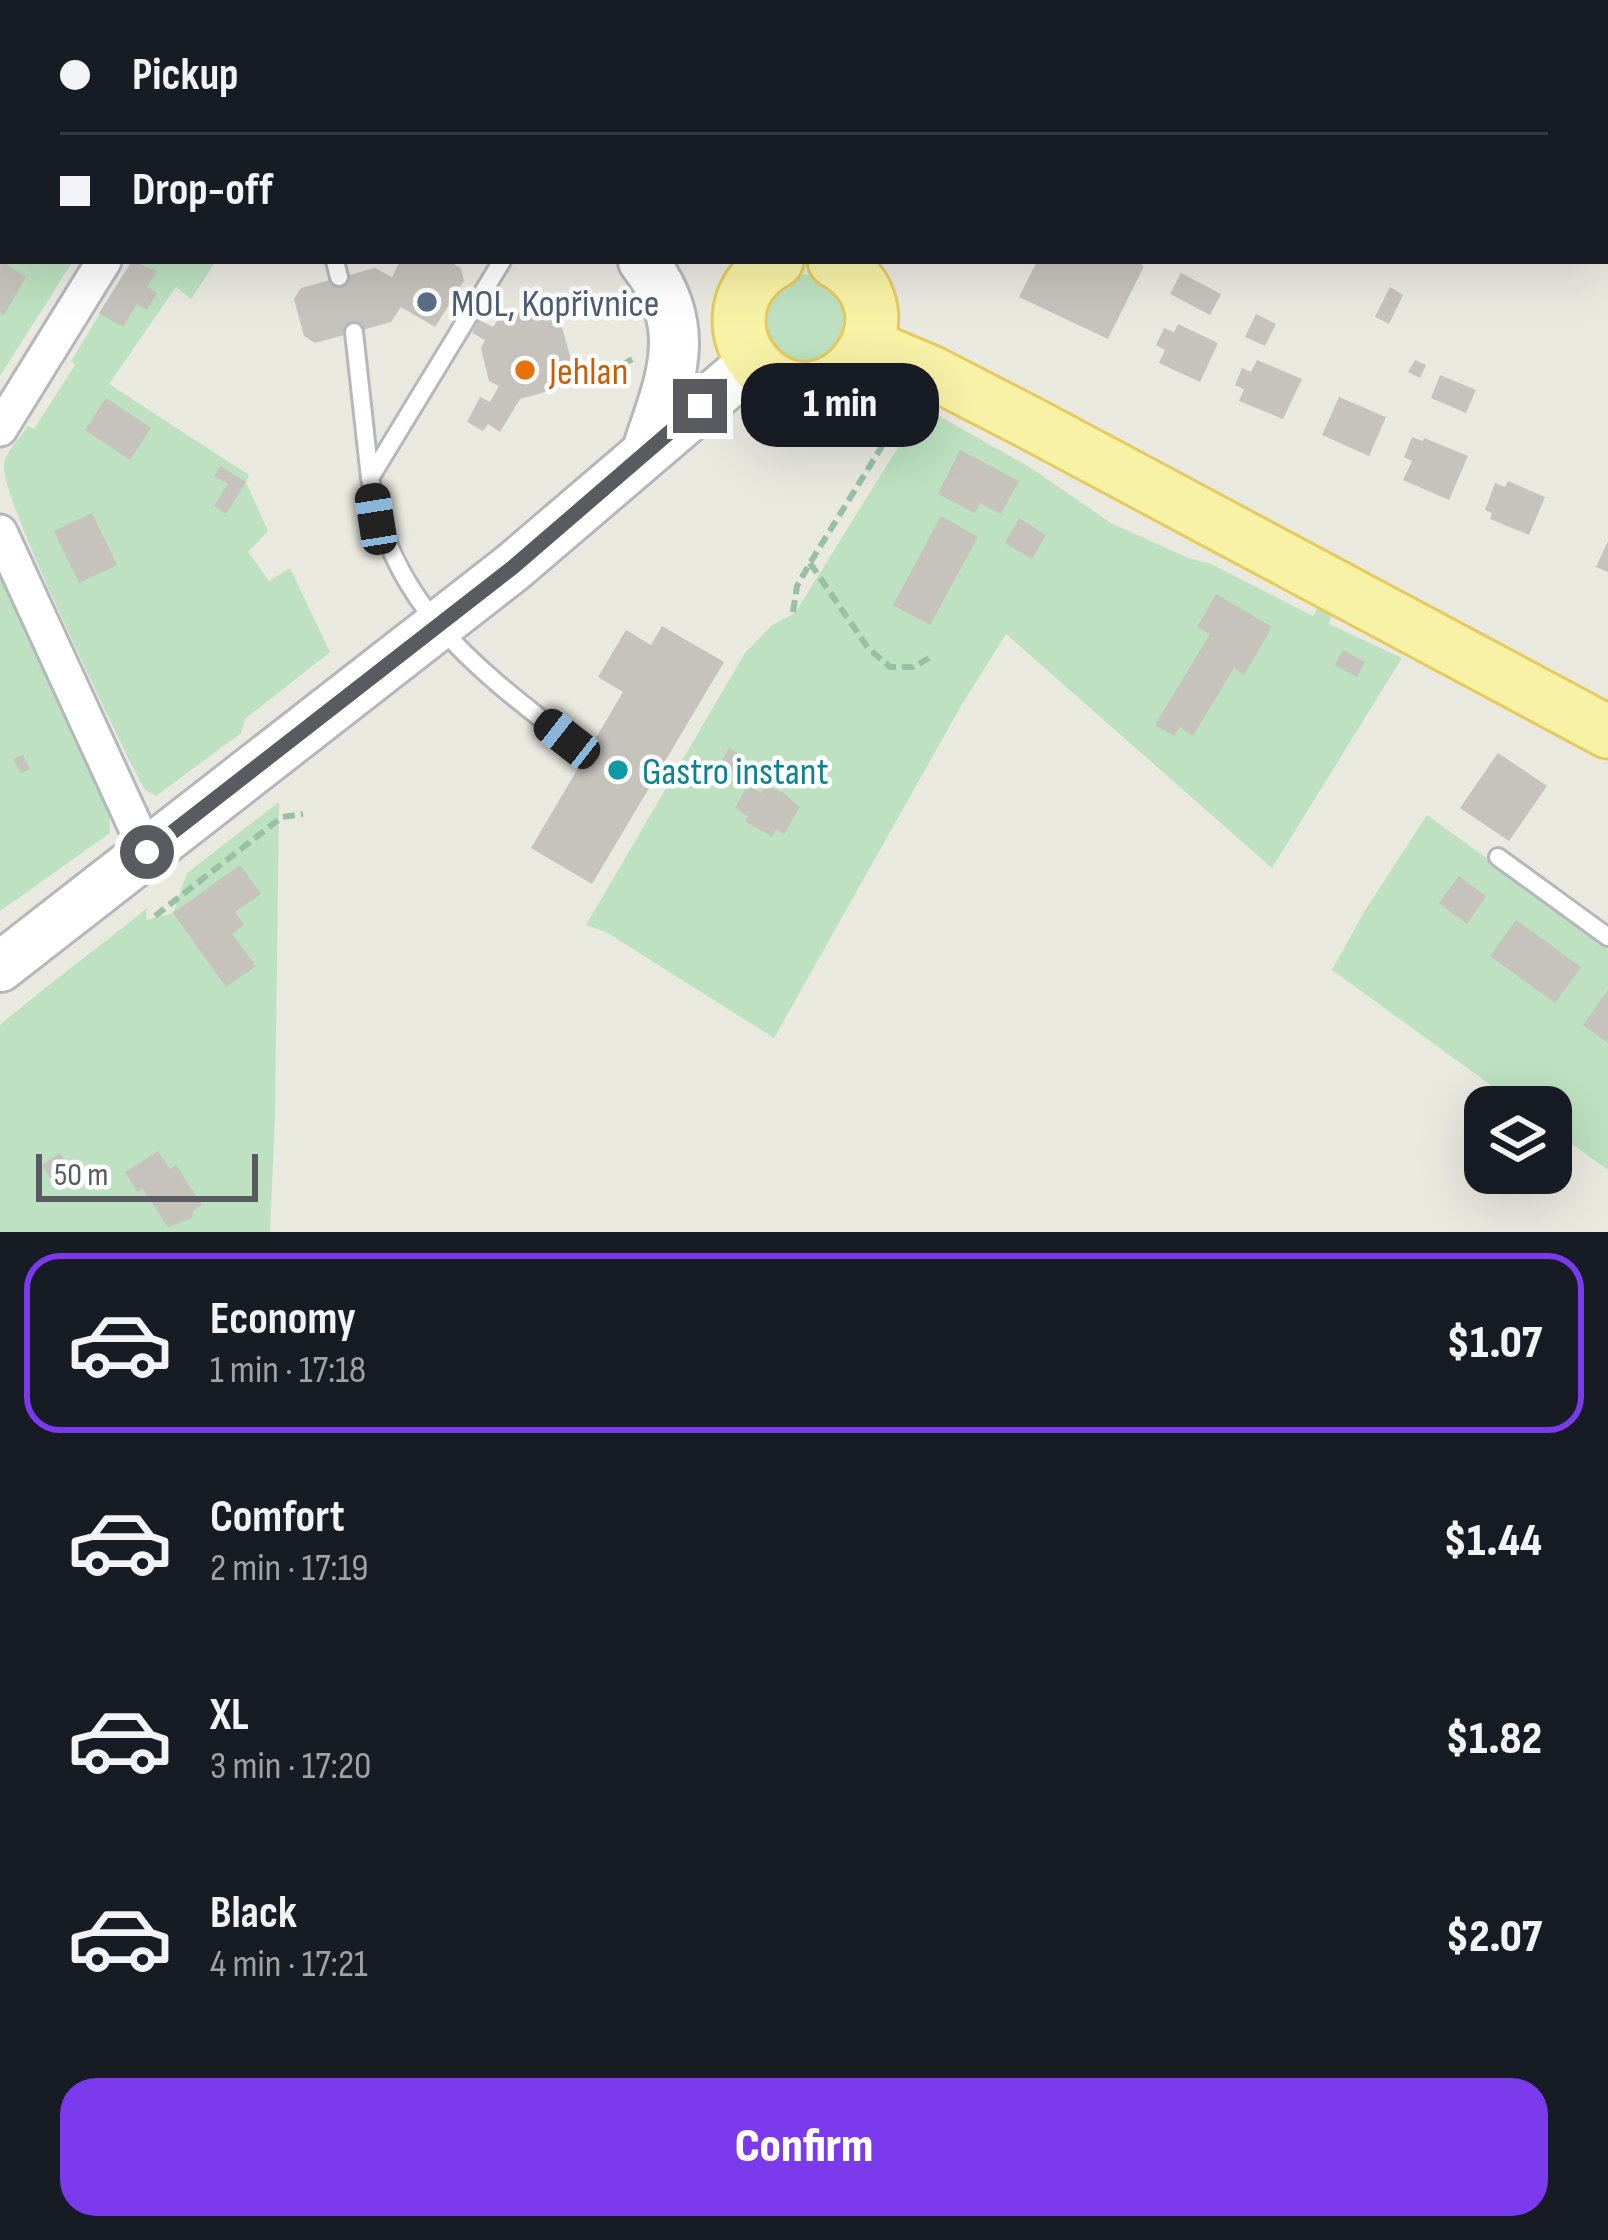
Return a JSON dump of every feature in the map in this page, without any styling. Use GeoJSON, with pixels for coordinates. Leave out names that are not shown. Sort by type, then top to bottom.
{"type":"FeatureCollection","features":[{"type":"Feature","properties":{"kind":"main road"},"geometry":{"type":"LineString","coordinates":[[645,264],[665,295],[676,354],[646,453]]}},
{"type":"Feature","properties":{"kind":"main road"},"geometry":{"type":"LineString","coordinates":[[756,266],[739,318],[744,346],[754,362],[778,381],[799,387],[820,386],[849,371],[867,345],[872,318],[869,300],[855,276],[838,264]]}},
{"type":"Feature","properties":{"kind":"main road"},"geometry":{"type":"LineString","coordinates":[[867,345],[931,372],[1608,733]]}},
{"type":"Feature","properties":{"kind":"main road"},"geometry":{"type":"LineString","coordinates":[[0,967],[440,626],[754,362]]}},
{"type":"Feature","properties":{"kind":"street"},"geometry":{"type":"LineString","coordinates":[[0,429],[102,264]]}},
{"type":"Feature","properties":{"kind":"street"},"geometry":{"type":"LineString","coordinates":[[0,532],[147,852]]}},
{"type":"Feature","properties":{"kind":"lane"},"geometry":{"type":"LineString","coordinates":[[370,478],[500,264]]}},
{"type":"Feature","properties":{"kind":"lane"},"geometry":{"type":"LineString","coordinates":[[354,332],[376,519],[412,593],[472,665],[567,739]]}},
{"type":"Feature","properties":{"kind":"lane"},"geometry":{"type":"LineString","coordinates":[[1498,857],[1608,937]]}},
{"type":"Feature","properties":{"kind":"path"},"geometry":{"type":"LineString","coordinates":[[794,612],[797,586],[810,563],[931,372]]}},
{"type":"Feature","properties":{"kind":"path"},"geometry":{"type":"LineString","coordinates":[[810,563],[868,648],[890,667],[913,667],[928,658]]}},
{"type":"Feature","properties":{"kind":"path"},"geometry":{"type":"LineString","coordinates":[[155,916],[282,817],[303,814]]}},
{"type":"Feature","properties":{"kind":"green space"},"geometry":{"type":"Polygon","coordinates":[[[0,264],[71,264],[0,376],[0,264]]]}},
{"type":"Feature","properties":{"kind":"green space"},"geometry":{"type":"Polygon","coordinates":[[[130,264],[214,264],[191,299],[176,287],[109,384],[249,475],[246,482],[268,531],[248,552],[269,581],[290,568],[330,652],[245,719],[241,733],[156,796],[145,790],[132,766],[59,611],[7,485],[7,455],[28,426],[34,429],[75,365],[71,361],[130,264]]]}},
{"type":"Feature","properties":{"kind":"green space"},"geometry":{"type":"Polygon","coordinates":[[[790,277],[820,277],[850,309],[839,352],[798,366],[771,352],[760,309],[790,277]]]}},
{"type":"Feature","properties":{"kind":"green space"},"geometry":{"type":"Polygon","coordinates":[[[923,407],[1028,466],[1111,523],[1211,564],[1313,616],[1318,607],[1332,614],[1329,624],[1402,658],[1272,868],[1006,634],[774,1038],[606,932],[586,925],[745,653],[771,626],[795,613],[923,407]]]}},
{"type":"Feature","properties":{"kind":"green space"},"geometry":{"type":"Polygon","coordinates":[[[0,569],[109,805],[110,833],[0,911],[0,569]]]}},
{"type":"Feature","properties":{"kind":"green space"},"geometry":{"type":"Polygon","coordinates":[[[279,802],[270,1232],[0,1232],[0,1025],[147,908],[146,920],[173,913],[187,873],[279,802]]]}},
{"type":"Feature","properties":{"kind":"green space"},"geometry":{"type":"Polygon","coordinates":[[[1427,815],[1608,946],[1608,1170],[1572,1144],[1572,1086],[1492,1086],[1332,970],[1427,815]]]}},
{"type":"Feature","properties":{"kind":"building"},"geometry":{"type":"Polygon","coordinates":[[[0,264],[6,264],[26,277],[4,315],[0,313],[0,264]]]}},
{"type":"Feature","properties":{"kind":"building"},"geometry":{"type":"Polygon","coordinates":[[[130,264],[157,271],[147,287],[157,293],[147,310],[137,304],[123,327],[99,313],[130,264]]]}},
{"type":"Feature","properties":{"kind":"building"},"geometry":{"type":"Polygon","coordinates":[[[398,264],[454,264],[461,268],[464,281],[435,327],[401,307],[391,322],[315,343],[304,336],[294,299],[301,288],[375,268],[392,277],[398,264]]]}},
{"type":"Feature","properties":{"kind":"building"},"geometry":{"type":"Polygon","coordinates":[[[1036,264],[1144,266],[1108,339],[1019,297],[1036,264]]]}},
{"type":"Feature","properties":{"kind":"building"},"geometry":{"type":"Polygon","coordinates":[[[1181,273],[1221,294],[1210,315],[1170,294],[1181,273]]]}},
{"type":"Feature","properties":{"kind":"building"},"geometry":{"type":"Polygon","coordinates":[[[1390,287],[1403,295],[1389,324],[1375,317],[1390,287]]]}},
{"type":"Feature","properties":{"kind":"building","name":"Jehlan"},"geometry":{"type":"Polygon","coordinates":[[[532,309],[562,327],[571,359],[553,390],[520,399],[500,432],[488,424],[483,431],[467,422],[480,397],[490,402],[499,386],[489,381],[481,348],[485,340],[472,333],[479,320],[493,327],[499,318],[532,309]]]}},
{"type":"Feature","properties":{"kind":"building"},"geometry":{"type":"Polygon","coordinates":[[[1256,314],[1276,324],[1265,346],[1245,337],[1256,314]]]}},
{"type":"Feature","properties":{"kind":"building"},"geometry":{"type":"Polygon","coordinates":[[[1178,324],[1218,343],[1200,382],[1159,363],[1165,350],[1156,345],[1164,328],[1174,332],[1178,324]]]}},
{"type":"Feature","properties":{"kind":"building"},"geometry":{"type":"Polygon","coordinates":[[[1257,360],[1302,379],[1283,419],[1239,401],[1244,389],[1235,385],[1242,368],[1251,372],[1257,360]]]}},
{"type":"Feature","properties":{"kind":"building"},"geometry":{"type":"Polygon","coordinates":[[[1415,360],[1426,365],[1420,378],[1408,372],[1415,360]]]}},
{"type":"Feature","properties":{"kind":"building"},"geometry":{"type":"Polygon","coordinates":[[[1440,375],[1476,390],[1466,413],[1431,398],[1440,375]]]}},
{"type":"Feature","properties":{"kind":"building"},"geometry":{"type":"Polygon","coordinates":[[[1339,397],[1386,417],[1369,456],[1322,435],[1339,397]]]}},
{"type":"Feature","properties":{"kind":"building"},"geometry":{"type":"Polygon","coordinates":[[[106,398],[151,428],[130,460],[85,430],[106,398]]]}},
{"type":"Feature","properties":{"kind":"building"},"geometry":{"type":"Polygon","coordinates":[[[1412,437],[1468,456],[1449,500],[1403,480],[1412,461],[1404,457],[1412,437]]]}},
{"type":"Feature","properties":{"kind":"building"},"geometry":{"type":"Polygon","coordinates":[[[960,450],[1019,481],[1001,514],[980,503],[975,513],[938,494],[960,450]]]}},
{"type":"Feature","properties":{"kind":"building"},"geometry":{"type":"Polygon","coordinates":[[[220,466],[246,482],[226,514],[214,506],[228,484],[214,476],[220,466]]]}},
{"type":"Feature","properties":{"kind":"building"},"geometry":{"type":"Polygon","coordinates":[[[1508,481],[1545,497],[1529,535],[1490,519],[1492,513],[1485,510],[1495,483],[1505,487],[1508,481]]]}},
{"type":"Feature","properties":{"kind":"building"},"geometry":{"type":"Polygon","coordinates":[[[92,513],[117,565],[79,583],[54,531],[92,513]]]}},
{"type":"Feature","properties":{"kind":"building"},"geometry":{"type":"Polygon","coordinates":[[[941,516],[978,537],[930,625],[893,605],[941,516]]]}},
{"type":"Feature","properties":{"kind":"building"},"geometry":{"type":"Polygon","coordinates":[[[1019,518],[1046,535],[1032,559],[1005,543],[1019,518]]]}},
{"type":"Feature","properties":{"kind":"building"},"geometry":{"type":"Polygon","coordinates":[[[1608,541],[1608,572],[1596,567],[1608,541]]]}},
{"type":"Feature","properties":{"kind":"building"},"geometry":{"type":"Polygon","coordinates":[[[1216,594],[1272,627],[1244,675],[1234,668],[1193,736],[1180,727],[1174,736],[1155,725],[1210,634],[1197,627],[1216,594]]]}},
{"type":"Feature","properties":{"kind":"building","name":"Gastro instant"},"geometry":{"type":"Polygon","coordinates":[[[662,626],[724,662],[592,884],[531,848],[623,692],[598,677],[626,630],[651,645],[662,626]]]}},
{"type":"Feature","properties":{"kind":"building"},"geometry":{"type":"Polygon","coordinates":[[[1343,650],[1365,662],[1357,677],[1335,665],[1343,650]]]}},
{"type":"Feature","properties":{"kind":"building"},"geometry":{"type":"Polygon","coordinates":[[[729,748],[744,757],[735,773],[720,764],[729,748]]]}},
{"type":"Feature","properties":{"kind":"building"},"geometry":{"type":"Polygon","coordinates":[[[1498,753],[1547,786],[1509,841],[1460,808],[1498,753]]]}},
{"type":"Feature","properties":{"kind":"building"},"geometry":{"type":"Polygon","coordinates":[[[23,755],[30,769],[21,773],[13,759],[23,755]]]}},
{"type":"Feature","properties":{"kind":"building"},"geometry":{"type":"Polygon","coordinates":[[[748,784],[761,793],[765,786],[782,792],[800,807],[784,834],[776,829],[772,837],[745,821],[748,816],[735,808],[748,784]]]}},
{"type":"Feature","properties":{"kind":"building"},"geometry":{"type":"Polygon","coordinates":[[[240,865],[261,894],[235,912],[244,925],[232,934],[256,966],[226,987],[173,913],[240,865]]]}},
{"type":"Feature","properties":{"kind":"building"},"geometry":{"type":"Polygon","coordinates":[[[1459,876],[1486,896],[1467,924],[1439,903],[1459,876]]]}},
{"type":"Feature","properties":{"kind":"building"},"geometry":{"type":"Polygon","coordinates":[[[1516,920],[1581,967],[1555,1003],[1490,956],[1516,920]]]}},
{"type":"Feature","properties":{"kind":"building"},"geometry":{"type":"Polygon","coordinates":[[[1608,990],[1608,1043],[1583,1025],[1608,990]]]}},
{"type":"Feature","properties":{"kind":"building"},"geometry":{"type":"Polygon","coordinates":[[[158,1151],[170,1169],[176,1165],[202,1205],[192,1218],[168,1227],[143,1189],[137,1192],[125,1172],[158,1151]]]}},
{"type":"Feature","properties":{"kind":"building"},"geometry":{"type":"Polygon","coordinates":[[[60,1153],[72,1172],[54,1184],[42,1165],[60,1153]]]}},
{"type":"Feature","properties":{"kind":"place","name":"MOL, Kopřivnice"},"geometry":{"type":"Point","coordinates":[427,302]}},
{"type":"Feature","properties":{"kind":"place","name":"Jehlan"},"geometry":{"type":"Point","coordinates":[525,370]}},
{"type":"Feature","properties":{"kind":"place","name":"Gastro instant"},"geometry":{"type":"Point","coordinates":[618,770]}},
{"type":"Feature","properties":{"kind":"route"},"geometry":{"type":"LineString","coordinates":[[147,852],[512,568],[700,406]]}}]}
